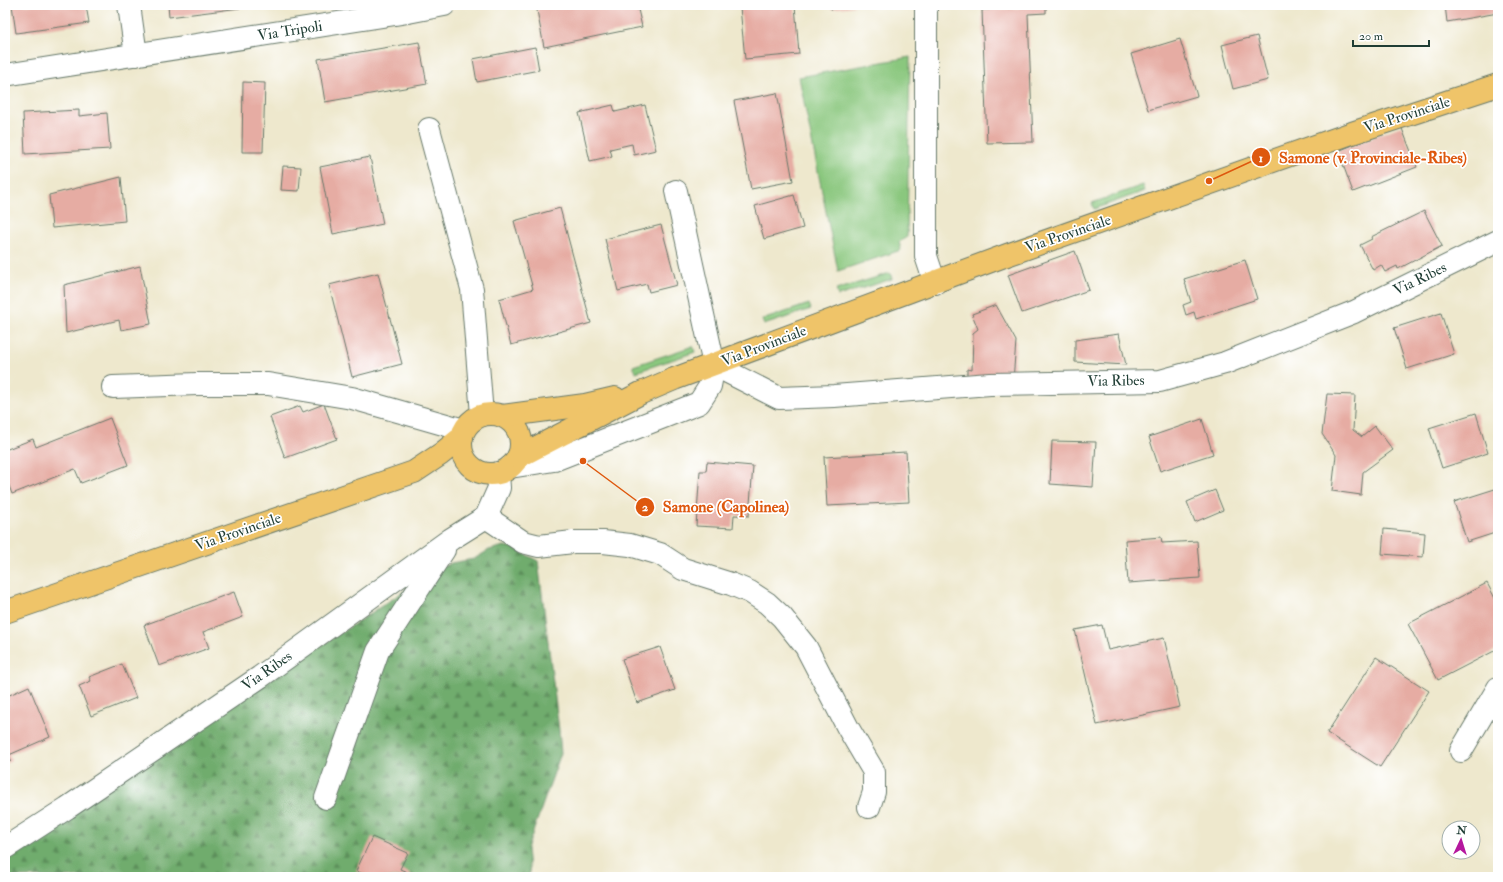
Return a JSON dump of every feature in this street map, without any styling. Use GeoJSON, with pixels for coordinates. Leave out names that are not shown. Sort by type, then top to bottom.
{"type":"FeatureCollection","features":[{"type":"Feature","properties":{"kind":"main road","name":"Via Provinciale"},"geometry":{"type":"LineString","coordinates":[[509,465],[641,393],[1015,253],[1352,133],[1498,85]]}},
{"type":"Feature","properties":{"kind":"main road","name":"Via Provinciale"},"geometry":{"type":"LineString","coordinates":[[492,416],[585,405],[641,393]]}},
{"type":"Feature","properties":{"kind":"main road"},"geometry":{"type":"LineString","coordinates":[[492,416],[509,420],[519,433],[521,441],[520,449],[509,465],[488,473],[479,471],[472,467],[464,456],[461,444],[463,434],[469,424],[475,419],[492,416]]}},
{"type":"Feature","properties":{"kind":"main road","name":"Via Provinciale"},"geometry":{"type":"LineString","coordinates":[[5,612],[414,472],[441,454],[463,434]]}},
{"type":"Feature","properties":{"kind":"main road"},"geometry":{"type":"LineString","coordinates":[[414,472],[440,467],[472,467]]}},
{"type":"Feature","properties":{"kind":"street"},"geometry":{"type":"LineString","coordinates":[[129,5],[136,55]]}},
{"type":"Feature","properties":{"kind":"street","name":"Via Tripoli"},"geometry":{"type":"LineString","coordinates":[[5,75],[408,12],[444,5]]}},
{"type":"Feature","properties":{"kind":"street"},"geometry":{"type":"LineString","coordinates":[[926,5],[926,256],[936,283]]}},
{"type":"Feature","properties":{"kind":"street"},"geometry":{"type":"LineString","coordinates":[[429,129],[472,289],[492,416]]}},
{"type":"Feature","properties":{"kind":"street"},"geometry":{"type":"LineString","coordinates":[[676,191],[714,365],[710,386],[699,403],[554,460],[509,465],[486,517],[523,542],[539,546],[573,542],[603,542],[630,545],[660,554],[683,569],[731,584],[750,592],[767,603],[782,618],[806,647],[848,728],[874,772],[874,792],[870,807]]}},
{"type":"Feature","properties":{"kind":"street","name":"Via Ribes"},"geometry":{"type":"LineString","coordinates":[[714,365],[780,398],[834,396],[990,384],[1160,381],[1225,363],[1354,312],[1498,241]]}},
{"type":"Feature","properties":{"kind":"street"},"geometry":{"type":"LineString","coordinates":[[113,387],[197,384],[268,384],[352,398],[414,415],[463,434]]}},
{"type":"Feature","properties":{"kind":"street","name":"Via Ribes"},"geometry":{"type":"LineString","coordinates":[[5,848],[67,808],[260,677],[451,539],[486,517]]}},
{"type":"Feature","properties":{"kind":"street"},"geometry":{"type":"LineString","coordinates":[[326,798],[378,651],[451,539]]}},
{"type":"Feature","properties":{"kind":"street"},"geometry":{"type":"LineString","coordinates":[[1461,751],[1498,688]]}},
{"type":"Feature","properties":{"kind":"green space"},"geometry":{"type":"Polygon","coordinates":[[[910,57],[907,237],[899,242],[901,250],[838,271],[799,77],[910,57]]]}},
{"type":"Feature","properties":{"kind":"green space"},"geometry":{"type":"Polygon","coordinates":[[[1143,185],[1145,191],[1094,209],[1092,203],[1143,185]]]}},
{"type":"Feature","properties":{"kind":"green space"},"geometry":{"type":"Polygon","coordinates":[[[890,273],[892,279],[838,296],[836,290],[890,273]]]}},
{"type":"Feature","properties":{"kind":"green space"},"geometry":{"type":"Polygon","coordinates":[[[809,304],[811,309],[764,325],[762,320],[809,304]]]}},
{"type":"Feature","properties":{"kind":"green space"},"geometry":{"type":"Polygon","coordinates":[[[693,346],[695,352],[636,372],[633,366],[693,346]]]}},
{"type":"Feature","properties":{"kind":"green space"},"geometry":{"type":"Polygon","coordinates":[[[504,546],[514,548],[538,561],[561,753],[527,849],[530,877],[10,877],[5,869],[5,855],[436,570],[451,563],[474,559],[489,550],[504,546]]]}},
{"type":"Feature","properties":{"kind":"building"},"geometry":{"type":"Polygon","coordinates":[[[12,5],[86,5],[89,23],[16,33],[12,5]]]}},
{"type":"Feature","properties":{"kind":"building"},"geometry":{"type":"Polygon","coordinates":[[[168,5],[240,5],[240,8],[169,17],[168,5]]]}},
{"type":"Feature","properties":{"kind":"building"},"geometry":{"type":"Polygon","coordinates":[[[536,5],[637,5],[642,27],[544,47],[536,5]]]}},
{"type":"Feature","properties":{"kind":"building"},"geometry":{"type":"Polygon","coordinates":[[[761,5],[795,5],[799,54],[745,59],[740,7],[761,5]]]}},
{"type":"Feature","properties":{"kind":"building"},"geometry":{"type":"Polygon","coordinates":[[[830,5],[854,5],[854,6],[831,9],[830,5]]]}},
{"type":"Feature","properties":{"kind":"building"},"geometry":{"type":"Polygon","coordinates":[[[1020,5],[1046,5],[1046,13],[1028,14],[1033,142],[987,143],[982,10],[1020,8],[1020,5]]]}},
{"type":"Feature","properties":{"kind":"building"},"geometry":{"type":"Polygon","coordinates":[[[1445,5],[1498,5],[1498,13],[1447,22],[1445,5]]]}},
{"type":"Feature","properties":{"kind":"building"},"geometry":{"type":"Polygon","coordinates":[[[1257,36],[1268,80],[1233,89],[1222,45],[1257,36]]]}},
{"type":"Feature","properties":{"kind":"building"},"geometry":{"type":"Polygon","coordinates":[[[1180,39],[1197,96],[1148,110],[1131,54],[1180,39]]]}},
{"type":"Feature","properties":{"kind":"building"},"geometry":{"type":"Polygon","coordinates":[[[419,42],[427,84],[325,102],[318,59],[419,42]]]}},
{"type":"Feature","properties":{"kind":"building"},"geometry":{"type":"Polygon","coordinates":[[[535,47],[539,70],[477,82],[473,59],[535,47]]]}},
{"type":"Feature","properties":{"kind":"building"},"geometry":{"type":"Polygon","coordinates":[[[243,82],[265,83],[263,152],[242,152],[243,82]]]}},
{"type":"Feature","properties":{"kind":"building"},"geometry":{"type":"Polygon","coordinates":[[[777,93],[793,181],[751,189],[734,101],[777,93]]]}},
{"type":"Feature","properties":{"kind":"building"},"geometry":{"type":"Polygon","coordinates":[[[613,105],[615,112],[645,105],[656,150],[634,155],[632,144],[610,149],[612,156],[590,161],[579,113],[613,105]]]}},
{"type":"Feature","properties":{"kind":"building"},"geometry":{"type":"Polygon","coordinates":[[[79,110],[79,116],[107,113],[110,149],[25,154],[23,113],[79,110]]]}},
{"type":"Feature","properties":{"kind":"building"},"geometry":{"type":"Polygon","coordinates":[[[1401,126],[1417,167],[1353,192],[1338,151],[1401,126]]]}},
{"type":"Feature","properties":{"kind":"building"},"geometry":{"type":"Polygon","coordinates":[[[370,157],[383,224],[333,234],[320,167],[370,157]]]}},
{"type":"Feature","properties":{"kind":"building"},"geometry":{"type":"Polygon","coordinates":[[[283,166],[301,167],[299,191],[281,190],[283,166]]]}},
{"type":"Feature","properties":{"kind":"building"},"geometry":{"type":"Polygon","coordinates":[[[121,177],[125,221],[52,228],[49,195],[121,177]]]}},
{"type":"Feature","properties":{"kind":"building"},"geometry":{"type":"Polygon","coordinates":[[[794,195],[803,228],[764,239],[755,206],[794,195]]]}},
{"type":"Feature","properties":{"kind":"building"},"geometry":{"type":"Polygon","coordinates":[[[560,208],[591,323],[511,345],[499,299],[533,289],[514,221],[560,208]]]}},
{"type":"Feature","properties":{"kind":"building"},"geometry":{"type":"Polygon","coordinates":[[[1424,211],[1442,246],[1398,269],[1397,266],[1385,272],[1381,265],[1373,270],[1360,245],[1372,239],[1371,237],[1424,211]]]}},
{"type":"Feature","properties":{"kind":"building"},"geometry":{"type":"Polygon","coordinates":[[[661,225],[677,285],[649,292],[647,284],[618,291],[605,239],[661,225]]]}},
{"type":"Feature","properties":{"kind":"building"},"geometry":{"type":"Polygon","coordinates":[[[1075,251],[1089,290],[1022,313],[1008,275],[1075,251]]]}},
{"type":"Feature","properties":{"kind":"building"},"geometry":{"type":"Polygon","coordinates":[[[1245,260],[1257,299],[1196,319],[1194,312],[1186,315],[1183,305],[1191,302],[1184,279],[1245,260]]]}},
{"type":"Feature","properties":{"kind":"building"},"geometry":{"type":"Polygon","coordinates":[[[140,266],[151,324],[121,330],[119,320],[66,333],[64,285],[140,266]]]}},
{"type":"Feature","properties":{"kind":"building"},"geometry":{"type":"Polygon","coordinates":[[[378,273],[402,364],[352,377],[329,285],[378,273]]]}},
{"type":"Feature","properties":{"kind":"building"},"geometry":{"type":"Polygon","coordinates":[[[996,305],[1016,341],[1013,381],[967,377],[967,369],[972,370],[973,333],[978,329],[972,314],[996,305]]]}},
{"type":"Feature","properties":{"kind":"building"},"geometry":{"type":"Polygon","coordinates":[[[1441,313],[1454,354],[1407,369],[1394,328],[1441,313]]]}},
{"type":"Feature","properties":{"kind":"building"},"geometry":{"type":"Polygon","coordinates":[[[1119,334],[1126,365],[1075,362],[1075,340],[1119,334]]]}},
{"type":"Feature","properties":{"kind":"building"},"geometry":{"type":"Polygon","coordinates":[[[1327,394],[1355,395],[1353,430],[1362,437],[1375,426],[1393,450],[1363,472],[1361,495],[1332,491],[1336,455],[1322,434],[1327,394]]]}},
{"type":"Feature","properties":{"kind":"building"},"geometry":{"type":"Polygon","coordinates":[[[324,404],[337,439],[285,458],[270,417],[300,406],[303,412],[324,404]]]}},
{"type":"Feature","properties":{"kind":"building"},"geometry":{"type":"Polygon","coordinates":[[[1476,413],[1488,453],[1442,468],[1429,428],[1476,413]]]}},
{"type":"Feature","properties":{"kind":"building"},"geometry":{"type":"Polygon","coordinates":[[[110,418],[128,465],[81,483],[75,469],[12,494],[5,475],[5,450],[33,439],[36,447],[110,418]]]}},
{"type":"Feature","properties":{"kind":"building"},"geometry":{"type":"Polygon","coordinates":[[[1202,419],[1213,454],[1160,471],[1149,437],[1202,419]]]}},
{"type":"Feature","properties":{"kind":"building"},"geometry":{"type":"Polygon","coordinates":[[[1052,441],[1096,442],[1093,487],[1050,484],[1052,441]]]}},
{"type":"Feature","properties":{"kind":"building"},"geometry":{"type":"Polygon","coordinates":[[[906,452],[909,502],[827,506],[824,457],[906,452]]]}},
{"type":"Feature","properties":{"kind":"building"},"geometry":{"type":"Polygon","coordinates":[[[707,462],[753,466],[749,516],[734,515],[733,528],[696,526],[700,471],[706,471],[707,462]]]}},
{"type":"Feature","properties":{"kind":"building"},"geometry":{"type":"Polygon","coordinates":[[[1498,488],[1498,532],[1467,542],[1454,502],[1498,488]]]}},
{"type":"Feature","properties":{"kind":"building"},"geometry":{"type":"Polygon","coordinates":[[[1215,490],[1223,510],[1195,522],[1187,502],[1215,490]]]}},
{"type":"Feature","properties":{"kind":"building"},"geometry":{"type":"Polygon","coordinates":[[[1384,529],[1425,533],[1423,557],[1382,554],[1384,529]]]}},
{"type":"Feature","properties":{"kind":"building"},"geometry":{"type":"Polygon","coordinates":[[[1161,537],[1162,543],[1197,541],[1200,578],[1128,583],[1125,540],[1161,537]]]}},
{"type":"Feature","properties":{"kind":"building"},"geometry":{"type":"Polygon","coordinates":[[[1487,583],[1498,604],[1498,649],[1438,680],[1408,624],[1487,583]]]}},
{"type":"Feature","properties":{"kind":"building"},"geometry":{"type":"Polygon","coordinates":[[[234,592],[243,617],[203,632],[209,648],[159,666],[144,625],[234,592]]]}},
{"type":"Feature","properties":{"kind":"building"},"geometry":{"type":"Polygon","coordinates":[[[1102,625],[1108,650],[1164,638],[1180,707],[1097,725],[1075,630],[1102,625]]]}},
{"type":"Feature","properties":{"kind":"building"},"geometry":{"type":"Polygon","coordinates":[[[660,647],[675,690],[637,703],[622,659],[660,647]]]}},
{"type":"Feature","properties":{"kind":"building"},"geometry":{"type":"Polygon","coordinates":[[[1376,657],[1429,691],[1380,767],[1327,733],[1376,657]]]}},
{"type":"Feature","properties":{"kind":"building"},"geometry":{"type":"Polygon","coordinates":[[[122,664],[136,698],[91,716],[79,686],[91,681],[89,677],[122,664]]]}},
{"type":"Feature","properties":{"kind":"building"},"geometry":{"type":"Polygon","coordinates":[[[29,686],[50,737],[9,755],[11,761],[5,764],[5,697],[29,686]]]}},
{"type":"Feature","properties":{"kind":"building"},"geometry":{"type":"Polygon","coordinates":[[[372,837],[408,853],[400,869],[411,874],[409,877],[370,877],[356,871],[372,837]]]}},
{"type":"Feature","properties":{"kind":"place","name":"Samone (v. Provinciale-Ribes)"},"geometry":{"type":"Point","coordinates":[1209,181]}},
{"type":"Feature","properties":{"kind":"place","name":"Samone (Capolinea)"},"geometry":{"type":"Point","coordinates":[583,461]}}]}
